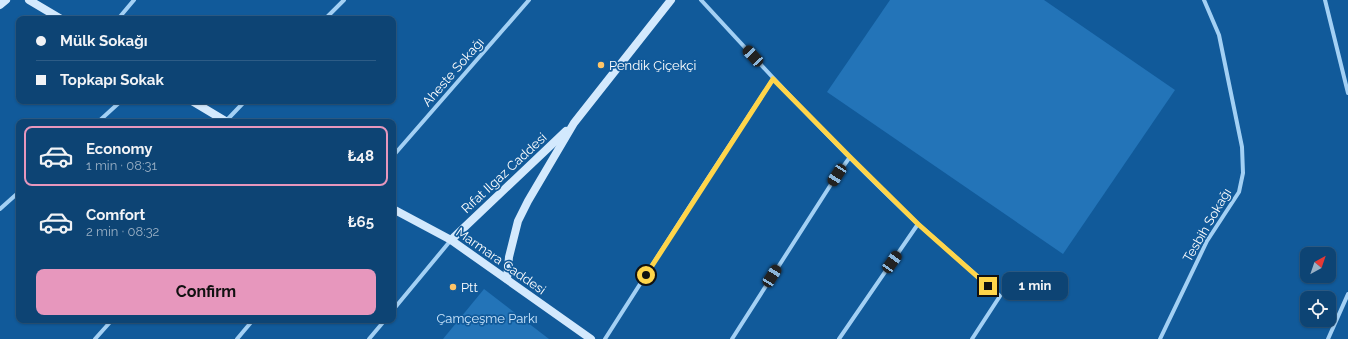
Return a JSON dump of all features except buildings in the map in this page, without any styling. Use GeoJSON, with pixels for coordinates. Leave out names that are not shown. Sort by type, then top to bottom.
{"type":"FeatureCollection","features":[{"type":"Feature","properties":{"kind":"street"},"geometry":{"type":"LineString","coordinates":[[0,5],[6,0]]}},
{"type":"Feature","properties":{"kind":"street"},"geometry":{"type":"LineString","coordinates":[[29,0],[56,16]]}},
{"type":"Feature","properties":{"kind":"street"},"geometry":{"type":"LineString","coordinates":[[121,16],[134,0]]}},
{"type":"Feature","properties":{"kind":"street"},"geometry":{"type":"LineString","coordinates":[[328,16],[344,0]]}},
{"type":"Feature","properties":{"kind":"street","name":"Aheste Sokağı"},"geometry":{"type":"LineString","coordinates":[[396,153],[529,0]]}},
{"type":"Feature","properties":{"kind":"street","name":"Rıfat Ilgaz Caddesi"},"geometry":{"type":"LineString","coordinates":[[507,279],[509,257],[518,221],[528,201],[574,123],[671,0]]}},
{"type":"Feature","properties":{"kind":"street"},"geometry":{"type":"LineString","coordinates":[[701,0],[773,79],[850,157],[918,224],[1000,296],[972,339]]}},
{"type":"Feature","properties":{"kind":"street","name":"Tesbih Sokağı"},"geometry":{"type":"LineString","coordinates":[[1160,339],[1207,241],[1239,192],[1243,173],[1242,147],[1219,35],[1204,0]]}},
{"type":"Feature","properties":{"kind":"street"},"geometry":{"type":"LineString","coordinates":[[1325,0],[1348,93]]}},
{"type":"Feature","properties":{"kind":"street"},"geometry":{"type":"LineString","coordinates":[[605,339],[773,79]]}},
{"type":"Feature","properties":{"kind":"street"},"geometry":{"type":"LineString","coordinates":[[101,119],[118,104]]}},
{"type":"Feature","properties":{"kind":"street"},"geometry":{"type":"LineString","coordinates":[[197,104],[221,119]]}},
{"type":"Feature","properties":{"kind":"street"},"geometry":{"type":"LineString","coordinates":[[229,119],[242,104]]}},
{"type":"Feature","properties":{"kind":"street","name":"Rıfat Ilgaz Caddesi"},"geometry":{"type":"LineString","coordinates":[[451,240],[574,123]]}},
{"type":"Feature","properties":{"kind":"street"},"geometry":{"type":"LineString","coordinates":[[732,339],[850,157]]}},
{"type":"Feature","properties":{"kind":"street"},"geometry":{"type":"LineString","coordinates":[[0,209],[16,195]]}},
{"type":"Feature","properties":{"kind":"street","name":"Marmara Caddesi"},"geometry":{"type":"LineString","coordinates":[[396,211],[451,240],[591,339]]}},
{"type":"Feature","properties":{"kind":"street"},"geometry":{"type":"LineString","coordinates":[[839,339],[918,224]]}},
{"type":"Feature","properties":{"kind":"street"},"geometry":{"type":"LineString","coordinates":[[396,306],[451,240]]}},
{"type":"Feature","properties":{"kind":"street"},"geometry":{"type":"LineString","coordinates":[[1328,339],[1348,294]]}},
{"type":"Feature","properties":{"kind":"street"},"geometry":{"type":"LineString","coordinates":[[95,339],[109,323]]}},
{"type":"Feature","properties":{"kind":"street"},"geometry":{"type":"LineString","coordinates":[[237,339],[250,323]]}},
{"type":"Feature","properties":{"kind":"street"},"geometry":{"type":"LineString","coordinates":[[369,339],[382,323]]}},
{"type":"Feature","properties":{"kind":"green space"},"geometry":{"type":"Polygon","coordinates":[[[890,0],[1044,0],[1175,90],[1063,254],[827,92],[890,0]]]}},
{"type":"Feature","properties":{"kind":"green space","name":"Çamçeşme Parkı"},"geometry":{"type":"Polygon","coordinates":[[[484,289],[549,339],[443,339],[484,289]]]}},
{"type":"Feature","properties":{"kind":"place","name":"Pendik Çiçekçi"},"geometry":{"type":"Point","coordinates":[601,65]}},
{"type":"Feature","properties":{"kind":"place","name":"Ptt"},"geometry":{"type":"Point","coordinates":[453,287]}},
{"type":"Feature","properties":{"kind":"route"},"geometry":{"type":"LineString","coordinates":[[646,275],[773,79],[918,224],[988,286]]}}]}
